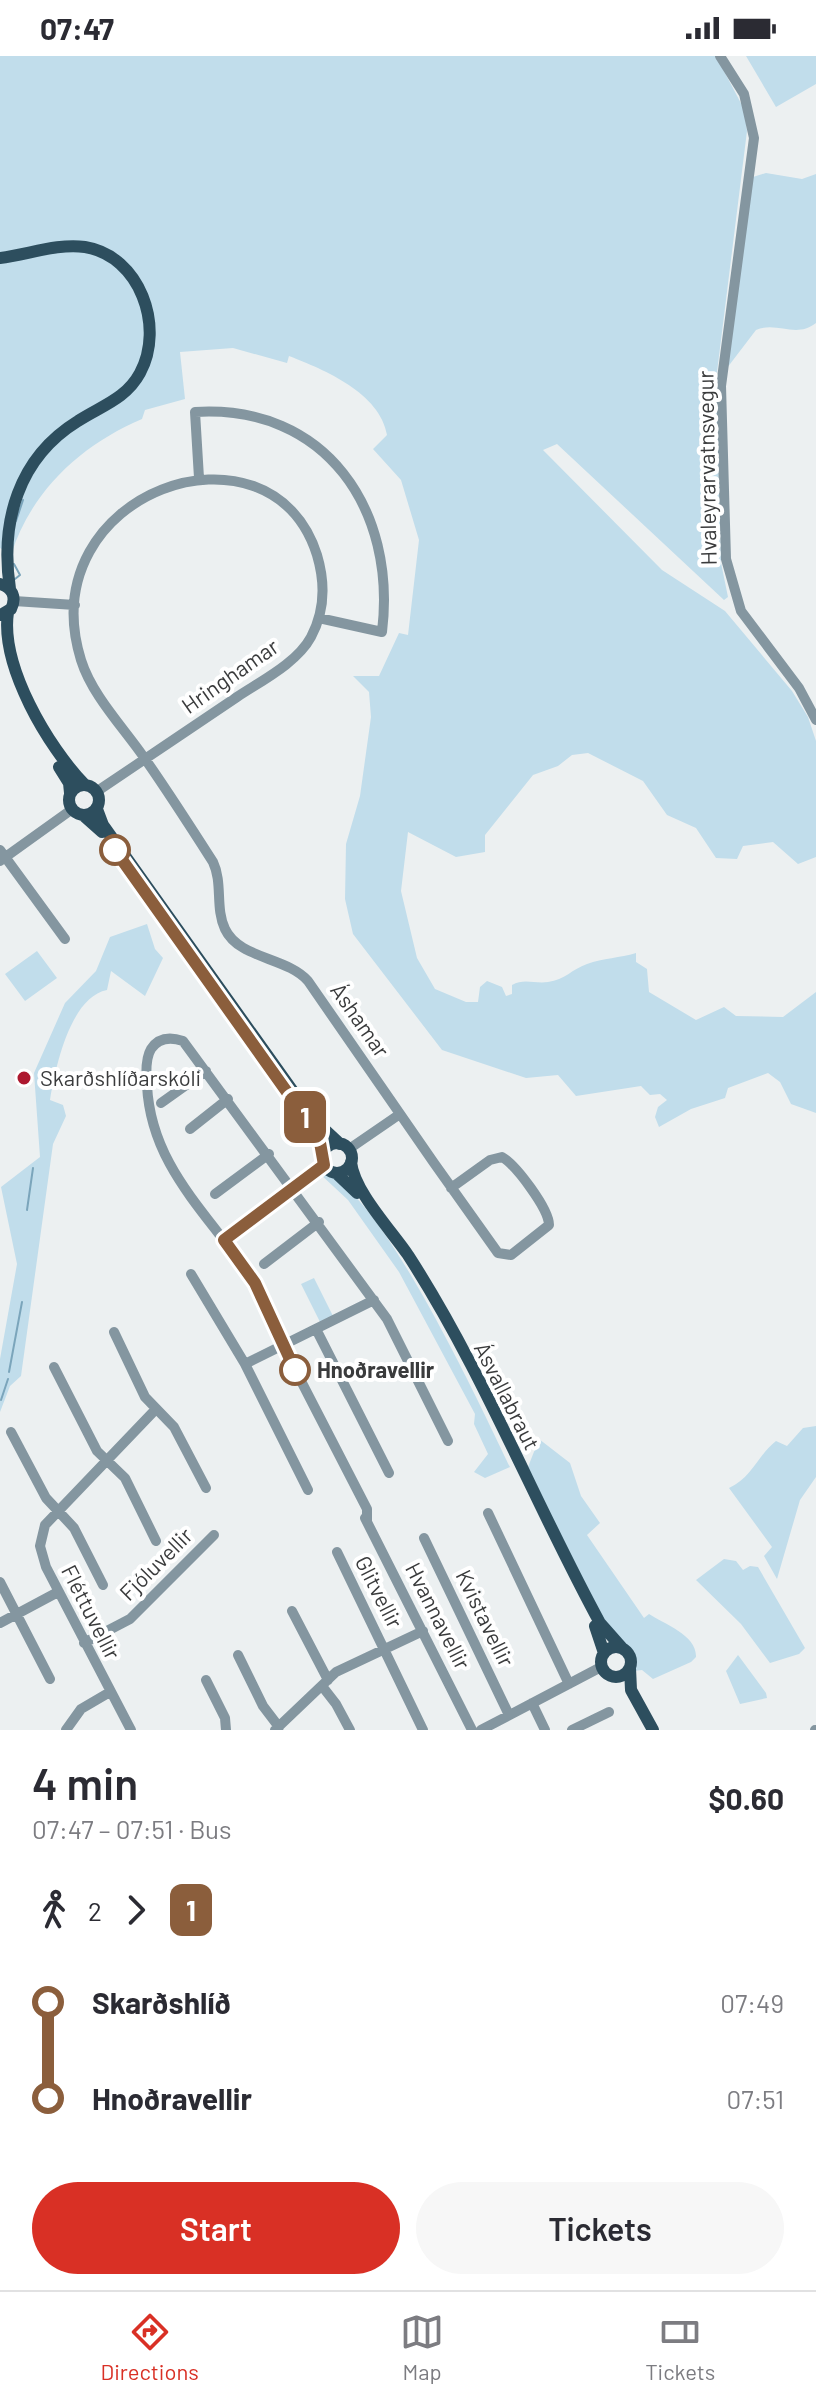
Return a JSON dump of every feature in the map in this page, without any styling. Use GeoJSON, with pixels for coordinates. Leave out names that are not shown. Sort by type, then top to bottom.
{"type":"FeatureCollection","features":[{"type":"Feature","properties":{"kind":"main road"},"geometry":{"type":"LineString","coordinates":[[0,258],[67,247],[102,253],[118,264],[137,285],[150,328],[144,365],[129,389],[116,401],[62,433],[36,459],[18,488],[7,515],[3,541],[7,636],[25,695],[58,755],[91,788],[97,809],[84,816]]}},
{"type":"Feature","properties":{"kind":"main road"},"geometry":{"type":"LineString","coordinates":[[0,265],[70,254],[99,260],[119,273],[135,293],[145,334],[139,361],[125,383],[67,420],[33,451],[12,486],[0,520]]}},
{"type":"Feature","properties":{"kind":"main road"},"geometry":{"type":"LineString","coordinates":[[0,633],[22,702],[69,783],[71,810],[84,816],[111,844],[316,1132],[323,1159]]}},
{"type":"Feature","properties":{"kind":"main road"},"geometry":{"type":"LineString","coordinates":[[70,793],[91,788]]}},
{"type":"Feature","properties":{"kind":"main road","name":"Ásvallabraut"},"geometry":{"type":"LineString","coordinates":[[97,809],[103,825],[312,1118],[347,1152],[356,1182],[412,1262],[448,1323],[600,1623],[623,1649]]}},
{"type":"Feature","properties":{"kind":"main road"},"geometry":{"type":"LineString","coordinates":[[323,1159],[331,1144],[347,1152],[345,1171],[336,1173]]}},
{"type":"Feature","properties":{"kind":"main road","name":"Ásvallabraut"},"geometry":{"type":"LineString","coordinates":[[323,1159],[373,1214],[432,1308],[595,1626],[604,1653]]}},
{"type":"Feature","properties":{"kind":"main road"},"geometry":{"type":"LineString","coordinates":[[647,1730],[601,1667],[604,1653],[611,1648],[623,1649],[630,1658],[630,1687],[653,1730]]}},
{"type":"Feature","properties":{"kind":"main road"},"geometry":{"type":"LineString","coordinates":[[611,1677],[624,1675],[630,1668]]}},
{"type":"Feature","properties":{"kind":"street","name":"Hvaleyrarvatnsvegur"},"geometry":{"type":"LineString","coordinates":[[720,56],[744,94],[754,138],[721,386],[727,568],[749,625],[799,688],[816,720]]}},
{"type":"Feature","properties":{"kind":"street"},"geometry":{"type":"LineString","coordinates":[[199,478],[195,412],[237,412],[285,426],[305,438],[340,468],[368,513],[378,539],[385,584],[382,632],[319,618]]}},
{"type":"Feature","properties":{"kind":"street","name":"Hringhamar"},"geometry":{"type":"LineString","coordinates":[[91,788],[145,759],[304,648],[319,618],[321,570],[313,545],[299,521],[280,503],[255,487],[199,478],[156,491],[115,518],[85,562],[75,605],[77,640],[89,679],[145,759]]}},
{"type":"Feature","properties":{"kind":"street"},"geometry":{"type":"LineString","coordinates":[[6,600],[75,605]]}},
{"type":"Feature","properties":{"kind":"street","name":"Áshamar"},"geometry":{"type":"LineString","coordinates":[[145,759],[213,862],[224,927],[235,942],[298,971],[308,981],[451,1188],[502,1255],[511,1255],[549,1225],[548,1217],[536,1198],[511,1164],[502,1157],[490,1160],[451,1188]]}},
{"type":"Feature","properties":{"kind":"street"},"geometry":{"type":"LineString","coordinates":[[65,939],[2,856],[71,810]]}},
{"type":"Feature","properties":{"kind":"street","name":"Hvannavellir"},"geometry":{"type":"LineString","coordinates":[[294,1188],[183,1041],[163,1039],[150,1051],[149,1108],[163,1153],[255,1283],[283,1346],[368,1511],[367,1521],[472,1730]]}},
{"type":"Feature","properties":{"kind":"street"},"geometry":{"type":"LineString","coordinates":[[161,1103],[206,1071]]}},
{"type":"Feature","properties":{"kind":"street"},"geometry":{"type":"LineString","coordinates":[[190,1129],[228,1099]]}},
{"type":"Feature","properties":{"kind":"street"},"geometry":{"type":"LineString","coordinates":[[347,1152],[400,1114]]}},
{"type":"Feature","properties":{"kind":"street"},"geometry":{"type":"LineString","coordinates":[[215,1194],[269,1154]]}},
{"type":"Feature","properties":{"kind":"street"},"geometry":{"type":"LineString","coordinates":[[224,1240],[294,1188],[323,1159]]}},
{"type":"Feature","properties":{"kind":"street"},"geometry":{"type":"LineString","coordinates":[[294,1188],[374,1300],[401,1345],[448,1441]]}},
{"type":"Feature","properties":{"kind":"street"},"geometry":{"type":"LineString","coordinates":[[264,1264],[319,1222]]}},
{"type":"Feature","properties":{"kind":"street"},"geometry":{"type":"LineString","coordinates":[[191,1274],[245,1364],[308,1490]]}},
{"type":"Feature","properties":{"kind":"street"},"geometry":{"type":"LineString","coordinates":[[245,1364],[374,1300]]}},
{"type":"Feature","properties":{"kind":"street"},"geometry":{"type":"LineString","coordinates":[[316,1329],[389,1473]]}},
{"type":"Feature","properties":{"kind":"street"},"geometry":{"type":"LineString","coordinates":[[114,1332],[145,1397],[174,1427],[206,1488]]}},
{"type":"Feature","properties":{"kind":"street"},"geometry":{"type":"LineString","coordinates":[[54,1367],[97,1451],[125,1478],[156,1541]]}},
{"type":"Feature","properties":{"kind":"street","name":"Fléttuvellir"},"geometry":{"type":"LineString","coordinates":[[131,1730],[58,1592],[40,1546],[45,1525],[56,1510],[156,1409]]}},
{"type":"Feature","properties":{"kind":"street","name":"Fléttuvellir"},"geometry":{"type":"LineString","coordinates":[[11,1432],[46,1498],[74,1528],[103,1585]]}},
{"type":"Feature","properties":{"kind":"street"},"geometry":{"type":"LineString","coordinates":[[488,1513],[569,1684]]}},
{"type":"Feature","properties":{"kind":"street","name":"Fjóluvellir"},"geometry":{"type":"LineString","coordinates":[[84,1643],[130,1619],[214,1535]]}},
{"type":"Feature","properties":{"kind":"street","name":"Kvistavellir"},"geometry":{"type":"LineString","coordinates":[[424,1538],[509,1715]]}},
{"type":"Feature","properties":{"kind":"street","name":"Glitvellir"},"geometry":{"type":"LineString","coordinates":[[337,1552],[423,1730]]}},
{"type":"Feature","properties":{"kind":"street"},"geometry":{"type":"LineString","coordinates":[[0,1582],[50,1679]]}},
{"type":"Feature","properties":{"kind":"street"},"geometry":{"type":"LineString","coordinates":[[0,1623],[58,1592]]}},
{"type":"Feature","properties":{"kind":"street"},"geometry":{"type":"LineString","coordinates":[[292,1611],[350,1730]]}},
{"type":"Feature","properties":{"kind":"street","name":"Glitvellir"},"geometry":{"type":"LineString","coordinates":[[238,1655],[277,1729],[346,1667],[423,1631]]}},
{"type":"Feature","properties":{"kind":"street"},"geometry":{"type":"LineString","coordinates":[[481,1730],[601,1667]]}},
{"type":"Feature","properties":{"kind":"street"},"geometry":{"type":"LineString","coordinates":[[206,1680],[225,1718],[226,1730]]}},
{"type":"Feature","properties":{"kind":"street"},"geometry":{"type":"LineString","coordinates":[[66,1730],[81,1709],[110,1692]]}},
{"type":"Feature","properties":{"kind":"street"},"geometry":{"type":"LineString","coordinates":[[532,1703],[545,1730]]}},
{"type":"Feature","properties":{"kind":"street"},"geometry":{"type":"LineString","coordinates":[[572,1730],[609,1712]]}},
{"type":"Feature","properties":{"kind":"shaded area"},"geometry":{"type":"Polygon","coordinates":[[[0,56],[716,56],[744,109],[747,131],[717,372],[711,382],[717,415],[721,563],[728,597],[724,600],[557,444],[543,450],[662,570],[725,611],[792,691],[808,717],[816,741],[816,857],[798,864],[773,842],[743,846],[737,859],[716,858],[696,828],[667,815],[643,781],[588,753],[572,755],[558,766],[533,775],[485,835],[485,852],[456,857],[408,832],[401,891],[417,958],[435,989],[466,1002],[478,1002],[480,987],[487,981],[502,987],[506,996],[512,994],[512,985],[516,983],[554,981],[587,964],[636,953],[636,962],[647,969],[649,992],[696,1020],[724,1007],[736,1016],[783,1017],[816,992],[816,1113],[791,1104],[780,1082],[768,1073],[728,1088],[725,1098],[691,1109],[659,1127],[655,1117],[658,1107],[667,1100],[660,1094],[650,1095],[641,1086],[576,1096],[558,1075],[526,1078],[442,1050],[353,934],[345,899],[346,844],[360,796],[371,717],[369,692],[353,676],[379,676],[399,633],[408,635],[419,540],[401,480],[373,449],[387,435],[382,420],[374,407],[349,385],[289,356],[287,363],[233,348],[180,352],[185,399],[145,410],[142,419],[99,442],[79,457],[61,473],[31,510],[11,555],[0,548],[0,56]]]}},
{"type":"Feature","properties":{"kind":"shaded area"},"geometry":{"type":"Polygon","coordinates":[[[746,56],[816,56],[816,84],[776,107],[746,56]]]}},
{"type":"Feature","properties":{"kind":"shaded area"},"geometry":{"type":"Polygon","coordinates":[[[766,173],[802,179],[816,174],[816,323],[801,330],[771,327],[756,330],[727,368],[753,177],[766,173]]]}},
{"type":"Feature","properties":{"kind":"shaded area"},"geometry":{"type":"Polygon","coordinates":[[[147,924],[155,949],[163,958],[145,996],[111,971],[107,990],[94,995],[83,1006],[60,1053],[50,1100],[63,1105],[66,1116],[53,1144],[21,1376],[10,1386],[0,1412],[0,1359],[17,1264],[1,1187],[40,1157],[34,1073],[65,1003],[96,971],[110,937],[147,924]]]}},
{"type":"Feature","properties":{"kind":"shaded area"},"geometry":{"type":"Polygon","coordinates":[[[37,951],[57,978],[25,1001],[5,974],[37,951]]]}},
{"type":"Feature","properties":{"kind":"shaded area"},"geometry":{"type":"Polygon","coordinates":[[[319,1173],[342,1184],[369,1212],[397,1253],[453,1351],[510,1467],[485,1478],[474,1472],[488,1454],[474,1424],[475,1414],[399,1272],[348,1200],[319,1173]]]}},
{"type":"Feature","properties":{"kind":"shaded area"},"geometry":{"type":"Polygon","coordinates":[[[314,1278],[333,1316],[320,1322],[301,1284],[314,1278]]]}},
{"type":"Feature","properties":{"kind":"shaded area"},"geometry":{"type":"Polygon","coordinates":[[[816,1426],[816,1477],[800,1500],[777,1579],[764,1556],[772,1547],[729,1488],[749,1473],[776,1441],[787,1446],[803,1428],[816,1426]]]}},
{"type":"Feature","properties":{"kind":"shaded area"},"geometry":{"type":"Polygon","coordinates":[[[539,1439],[570,1463],[581,1496],[600,1523],[587,1535],[644,1618],[649,1614],[691,1642],[696,1657],[691,1662],[653,1679],[642,1670],[634,1671],[634,1652],[603,1623],[528,1467],[539,1439]]]}},
{"type":"Feature","properties":{"kind":"shaded area"},"geometry":{"type":"Polygon","coordinates":[[[724,1559],[736,1561],[743,1570],[750,1566],[758,1567],[805,1648],[799,1654],[770,1663],[741,1624],[696,1580],[724,1559]]]}},
{"type":"Feature","properties":{"kind":"shaded area"},"geometry":{"type":"Polygon","coordinates":[[[738,1655],[767,1698],[740,1704],[726,1671],[738,1655]]]}},
{"type":"Feature","properties":{"kind":"waterway"},"geometry":{"type":"LineString","coordinates":[[16,521],[23,500]]}},
{"type":"Feature","properties":{"kind":"waterway"},"geometry":{"type":"LineString","coordinates":[[14,564],[20,575],[15,579]]}},
{"type":"Feature","properties":{"kind":"waterway"},"geometry":{"type":"LineString","coordinates":[[27,1210],[33,1168]]}},
{"type":"Feature","properties":{"kind":"waterway"},"geometry":{"type":"LineString","coordinates":[[9,1372],[22,1302]]}},
{"type":"Feature","properties":{"kind":"waterway"},"geometry":{"type":"LineString","coordinates":[[1,1400],[8,1379]]}},
{"type":"Feature","properties":{"kind":"bus line","name":"1"},"geometry":{"type":"LineString","coordinates":[[115,850],[319,1137],[324,1165],[224,1240],[255,1283],[262,1305],[295,1370]]}},
{"type":"Feature","properties":{"kind":"place","name":"Skarðshlíðarskóli"},"geometry":{"type":"Point","coordinates":[24,1078]}},
{"type":"Feature","properties":{"kind":"place","name":"Hnoðravellir"},"geometry":{"type":"Point","coordinates":[295,1370]}}]}
